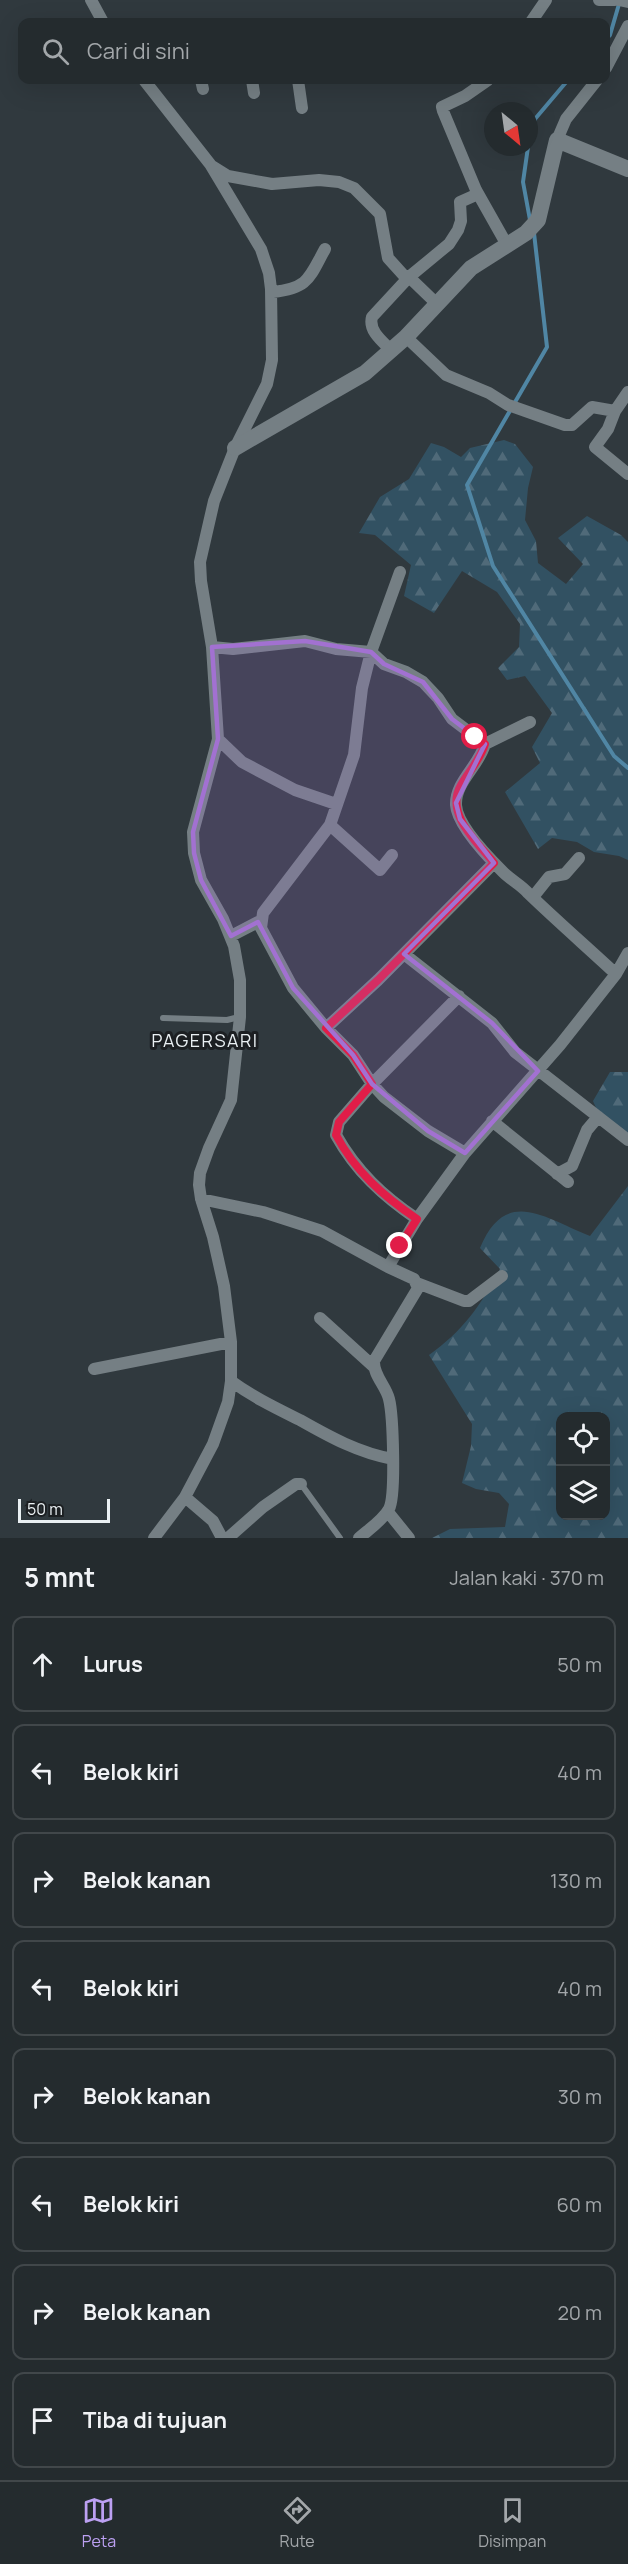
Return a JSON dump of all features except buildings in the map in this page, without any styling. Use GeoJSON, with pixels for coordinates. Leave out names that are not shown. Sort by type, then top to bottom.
{"type":"FeatureCollection","features":[{"type":"Feature","properties":{"kind":"street"},"geometry":{"type":"LineString","coordinates":[[91,0],[101,18]]}},
{"type":"Feature","properties":{"kind":"street"},"geometry":{"type":"LineString","coordinates":[[534,18],[546,0]]}},
{"type":"Feature","properties":{"kind":"street"},"geometry":{"type":"LineString","coordinates":[[599,0],[622,1]]}},
{"type":"Feature","properties":{"kind":"street"},"geometry":{"type":"LineString","coordinates":[[610,60],[628,26]]}},
{"type":"Feature","properties":{"kind":"street"},"geometry":{"type":"LineString","coordinates":[[147,84],[210,164],[261,249],[269,273],[271,289],[272,360],[270,374],[235,448],[214,501],[200,562],[212,647],[218,739],[194,832],[194,853],[201,880],[231,936],[238,963],[240,1017],[232,1094],[202,1167],[199,1185],[224,1286],[231,1342],[231,1381],[220,1428],[185,1497],[154,1538]]}},
{"type":"Feature","properties":{"kind":"street"},"geometry":{"type":"LineString","coordinates":[[253,84],[254,93]]}},
{"type":"Feature","properties":{"kind":"street"},"geometry":{"type":"LineString","coordinates":[[299,84],[302,108]]}},
{"type":"Feature","properties":{"kind":"street"},"geometry":{"type":"LineString","coordinates":[[482,84],[465,96],[442,107],[478,194],[507,245]]}},
{"type":"Feature","properties":{"kind":"street"},"geometry":{"type":"LineString","coordinates":[[235,448],[351,383],[392,351],[471,268],[519,238],[533,224],[557,140],[566,119],[594,84]]}},
{"type":"Feature","properties":{"kind":"street"},"geometry":{"type":"LineString","coordinates":[[557,140],[628,169]]}},
{"type":"Feature","properties":{"kind":"street"},"geometry":{"type":"LineString","coordinates":[[210,164],[228,176],[272,184],[318,180],[354,188],[380,214],[388,258],[436,304]]}},
{"type":"Feature","properties":{"kind":"street"},"geometry":{"type":"LineString","coordinates":[[392,351],[373,331],[370,322],[372,317],[408,278],[449,244],[461,221],[460,202],[478,194]]}},
{"type":"Feature","properties":{"kind":"street"},"geometry":{"type":"LineString","coordinates":[[271,289],[273,292],[294,290],[304,283],[326,249]]}},
{"type":"Feature","properties":{"kind":"street"},"geometry":{"type":"LineString","coordinates":[[406,337],[446,375],[489,393],[514,407],[565,425],[572,425],[592,407],[615,411]]}},
{"type":"Feature","properties":{"kind":"street"},"geometry":{"type":"LineString","coordinates":[[628,392],[615,411],[608,429],[595,447],[628,474]]}},
{"type":"Feature","properties":{"kind":"street"},"geometry":{"type":"LineString","coordinates":[[400,572],[371,652],[362,687],[354,755],[330,825],[263,913],[260,921],[264,937],[293,988],[326,1028],[353,1055],[372,1084],[384,1097],[428,1131],[465,1153]]}},
{"type":"Feature","properties":{"kind":"street"},"geometry":{"type":"LineString","coordinates":[[212,647],[233,649],[305,641],[336,649],[371,652],[384,664],[406,672],[423,682],[432,690],[452,719],[485,744]]}},
{"type":"Feature","properties":{"kind":"street"},"geometry":{"type":"LineString","coordinates":[[530,722],[485,744],[472,771],[460,787],[456,803],[460,819],[494,863],[616,974]]}},
{"type":"Feature","properties":{"kind":"street"},"geometry":{"type":"LineString","coordinates":[[218,739],[242,762],[295,790],[336,804]]}},
{"type":"Feature","properties":{"kind":"street"},"geometry":{"type":"LineString","coordinates":[[330,825],[380,870],[392,855]]}},
{"type":"Feature","properties":{"kind":"street"},"geometry":{"type":"LineString","coordinates":[[532,897],[549,877],[565,874],[579,858]]}},
{"type":"Feature","properties":{"kind":"street"},"geometry":{"type":"LineString","coordinates":[[326,1028],[404,954],[494,863]]}},
{"type":"Feature","properties":{"kind":"street"},"geometry":{"type":"LineString","coordinates":[[231,936],[260,921]]}},
{"type":"Feature","properties":{"kind":"street"},"geometry":{"type":"LineString","coordinates":[[388,1267],[417,1219],[465,1153],[538,1071],[616,974],[628,953]]}},
{"type":"Feature","properties":{"kind":"street"},"geometry":{"type":"LineString","coordinates":[[404,954],[492,1023],[515,1052],[628,1140]]}},
{"type":"Feature","properties":{"kind":"street"},"geometry":{"type":"LineString","coordinates":[[417,1219],[389,1200],[370,1182],[336,1135],[339,1122],[372,1084],[459,996]]}},
{"type":"Feature","properties":{"kind":"street"},"geometry":{"type":"LineString","coordinates":[[557,1174],[572,1166],[587,1130],[598,1117]]}},
{"type":"Feature","properties":{"kind":"street"},"geometry":{"type":"LineString","coordinates":[[492,1121],[568,1182]]}},
{"type":"Feature","properties":{"kind":"street"},"geometry":{"type":"LineString","coordinates":[[201,1199],[263,1212],[311,1227],[410,1276],[417,1283],[464,1302],[474,1298],[502,1276]]}},
{"type":"Feature","properties":{"kind":"street"},"geometry":{"type":"LineString","coordinates":[[374,1366],[382,1344],[416,1293],[417,1283]]}},
{"type":"Feature","properties":{"kind":"street"},"geometry":{"type":"LineString","coordinates":[[320,1318],[374,1366],[389,1399],[393,1492],[388,1512],[359,1538]]}},
{"type":"Feature","properties":{"kind":"street"},"geometry":{"type":"LineString","coordinates":[[94,1369],[231,1342]]}},
{"type":"Feature","properties":{"kind":"street"},"geometry":{"type":"LineString","coordinates":[[231,1381],[252,1396],[347,1445],[372,1455],[393,1459]]}},
{"type":"Feature","properties":{"kind":"street"},"geometry":{"type":"LineString","coordinates":[[228,1538],[262,1507],[296,1484],[301,1484]]}},
{"type":"Feature","properties":{"kind":"street"},"geometry":{"type":"LineString","coordinates":[[185,1497],[213,1521],[222,1538]]}},
{"type":"Feature","properties":{"kind":"street"},"geometry":{"type":"LineString","coordinates":[[388,1512],[409,1538]]}},
{"type":"Feature","properties":{"kind":"lane"},"geometry":{"type":"LineString","coordinates":[[163,1018],[227,1020],[240,1017]]}},
{"type":"Feature","properties":{"kind":"lane"},"geometry":{"type":"LineString","coordinates":[[301,1484],[340,1538]]}},
{"type":"Feature","properties":{"kind":"highlighted area"},"geometry":{"type":"Polygon","coordinates":[[[305,641],[371,652],[384,664],[423,682],[452,719],[485,744],[456,803],[460,819],[494,863],[404,954],[492,1023],[538,1071],[465,1153],[428,1131],[372,1084],[353,1055],[293,988],[258,922],[231,936],[201,880],[194,853],[193,832],[218,739],[212,647],[305,641]]]}},
{"type":"Feature","properties":{"kind":"green space"},"geometry":{"type":"Polygon","coordinates":[[[504,440],[515,444],[533,467],[528,488],[525,520],[536,541],[538,563],[566,584],[583,564],[558,538],[587,516],[621,535],[628,542],[628,860],[619,856],[594,852],[577,842],[552,838],[538,849],[505,792],[540,763],[532,747],[552,713],[525,676],[507,680],[498,668],[519,647],[520,624],[497,592],[462,571],[434,613],[404,596],[411,565],[375,535],[359,533],[380,497],[409,479],[431,443],[444,447],[461,457],[470,448],[504,440]]]}},
{"type":"Feature","properties":{"kind":"green space"},"geometry":{"type":"Polygon","coordinates":[[[610,1072],[628,1072],[628,1138],[597,1110],[593,1101],[610,1072]]]}},
{"type":"Feature","properties":{"kind":"green space"},"geometry":{"type":"Polygon","coordinates":[[[628,1186],[628,1538],[432,1538],[450,1529],[505,1527],[509,1504],[499,1493],[476,1489],[462,1483],[471,1446],[472,1424],[429,1355],[461,1327],[486,1294],[500,1269],[480,1248],[490,1229],[502,1217],[514,1212],[528,1212],[590,1236],[628,1186]]]}},
{"type":"Feature","properties":{"kind":"waterway"},"geometry":{"type":"LineString","coordinates":[[610,35],[619,4]]}},
{"type":"Feature","properties":{"kind":"waterway"},"geometry":{"type":"LineString","coordinates":[[538,115],[565,84]]}},
{"type":"Feature","properties":{"kind":"waterway"},"geometry":{"type":"LineString","coordinates":[[527,156],[523,182],[530,220]]}},
{"type":"Feature","properties":{"kind":"waterway"},"geometry":{"type":"LineString","coordinates":[[534,233],[547,347],[467,485],[493,566],[614,756],[628,768]]}},
{"type":"Feature","properties":{"kind":"district","name":"PAGERSARI"},"geometry":{"type":"Point","coordinates":[205,1041]}},
{"type":"Feature","properties":{"kind":"route"},"geometry":{"type":"LineString","coordinates":[[400,1246],[417,1219],[378,1191],[340,1143],[335,1130],[353,1104],[372,1084],[353,1055],[326,1028],[378,980],[494,863],[460,819],[457,810],[456,803],[460,787],[472,771],[485,744],[475,737]]}}]}
